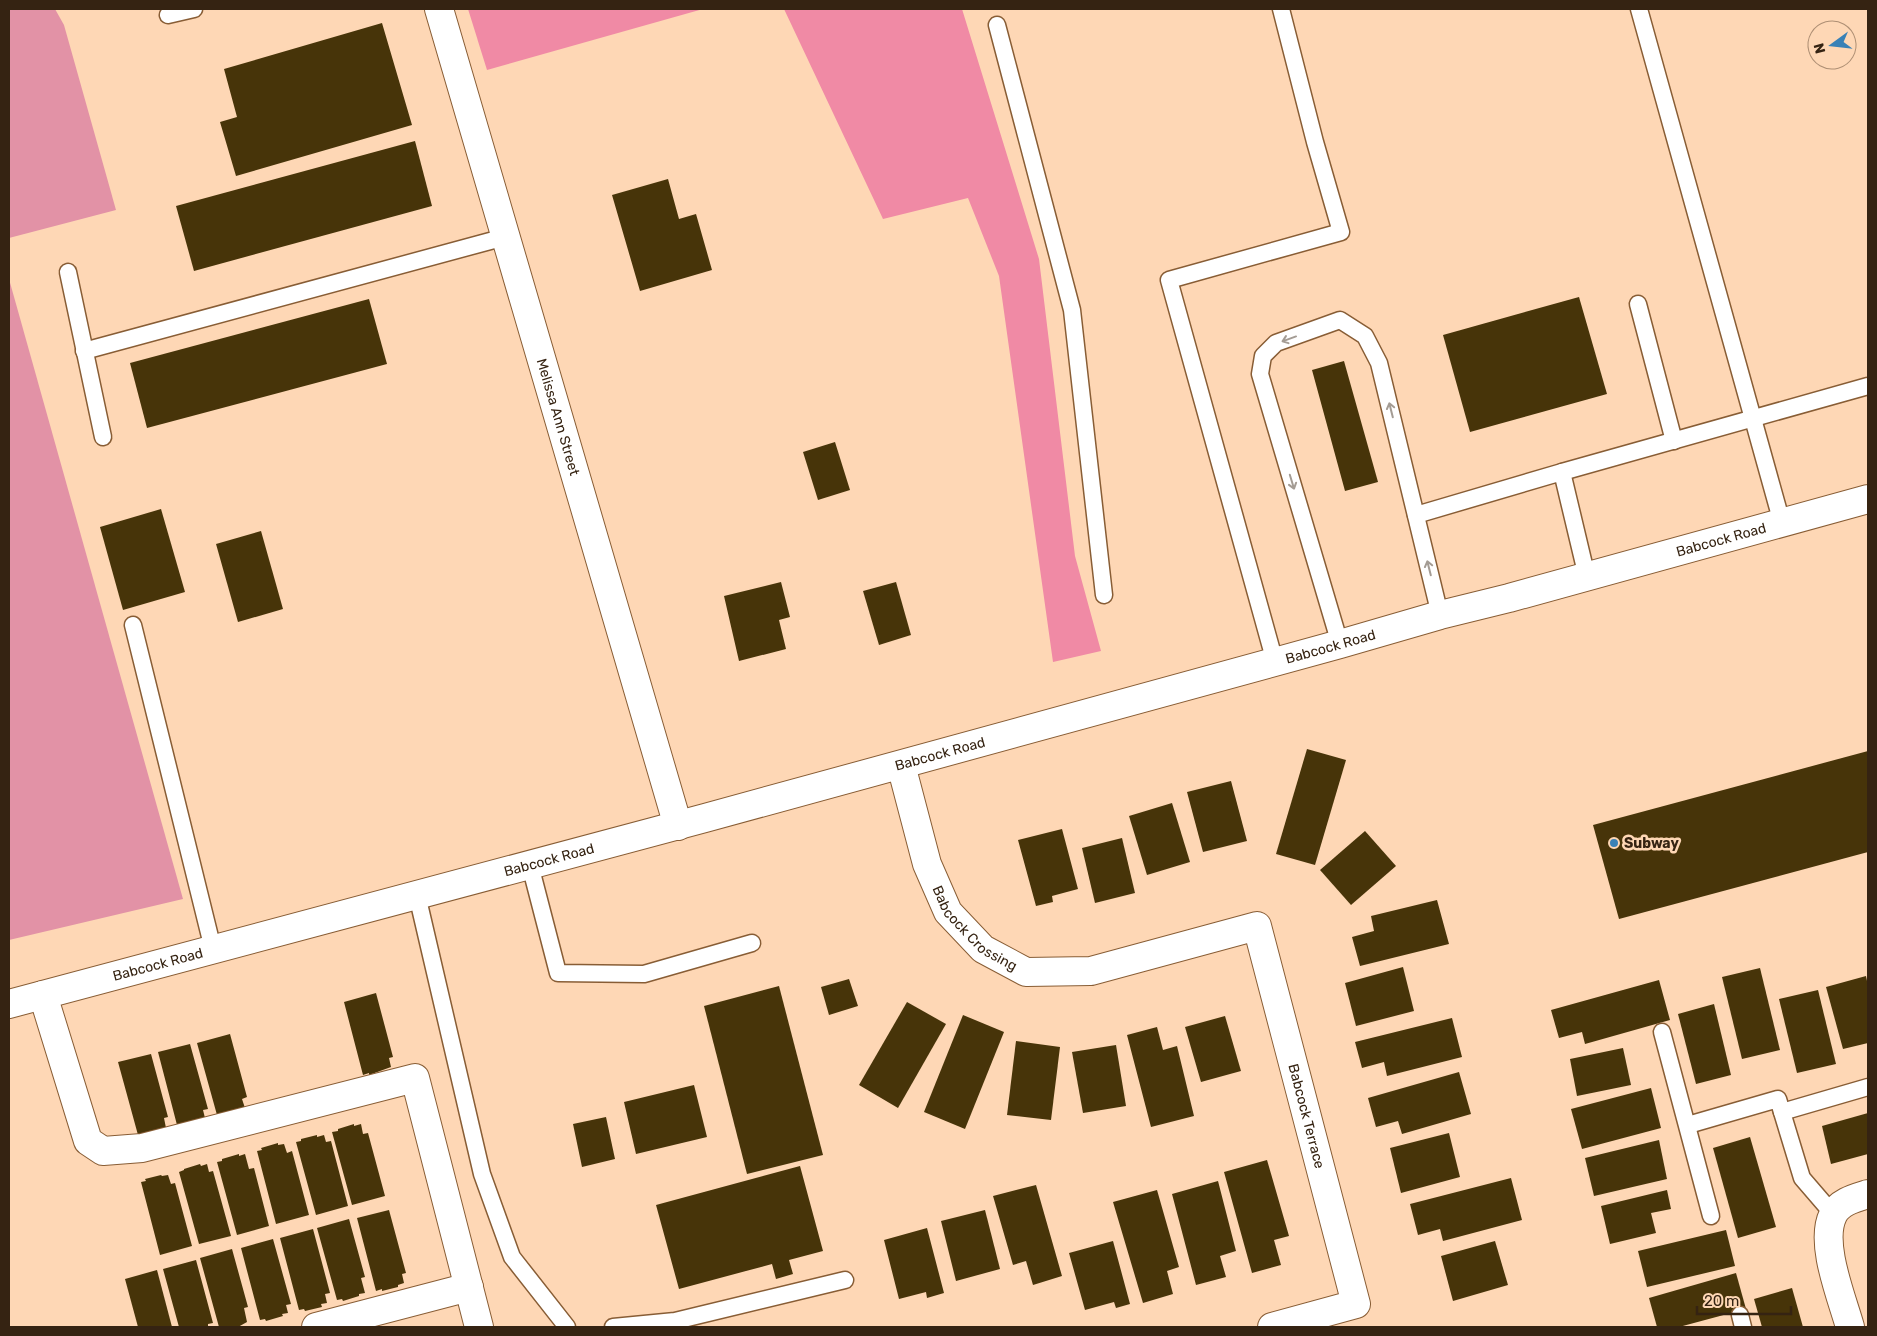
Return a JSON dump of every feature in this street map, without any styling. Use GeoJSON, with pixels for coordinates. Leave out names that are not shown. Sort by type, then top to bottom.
{"type":"FeatureCollection","features":[{"type":"Feature","properties":{"kind":"street","name":"Melissa Ann Street"},"geometry":{"type":"LineString","coordinates":[[439,9],[678,826]]}},
{"type":"Feature","properties":{"kind":"street","name":"Babcock Road"},"geometry":{"type":"LineString","coordinates":[[9,1004],[678,826],[1440,615],[1868,499]]}},
{"type":"Feature","properties":{"kind":"street","name":"Babcock Crossing"},"geometry":{"type":"LineString","coordinates":[[901,765],[927,864],[948,912],[983,949],[1026,972],[1091,971],[1257,926]]}},
{"type":"Feature","properties":{"kind":"street","name":"Babcock Terrace"},"geometry":{"type":"LineString","coordinates":[[1257,926],[1356,1304],[1272,1327]]}},
{"type":"Feature","properties":{"kind":"street"},"geometry":{"type":"LineString","coordinates":[[43,995],[88,1140],[103,1151],[142,1148],[415,1078],[479,1327]]}},
{"type":"Feature","properties":{"kind":"street"},"geometry":{"type":"LineString","coordinates":[[1850,1327],[1828,1250],[1828,1230],[1833,1214],[1842,1204],[1868,1194]]}},
{"type":"Feature","properties":{"kind":"street"},"geometry":{"type":"LineString","coordinates":[[316,1327],[469,1287]]}},
{"type":"Feature","properties":{"kind":"lane"},"geometry":{"type":"LineString","coordinates":[[168,15],[194,9]]}},
{"type":"Feature","properties":{"kind":"lane"},"geometry":{"type":"LineString","coordinates":[[1275,662],[1169,280],[1341,232],[1281,9]]}},
{"type":"Feature","properties":{"kind":"lane"},"geometry":{"type":"LineString","coordinates":[[1639,9],[1782,523]]}},
{"type":"Feature","properties":{"kind":"lane"},"geometry":{"type":"LineString","coordinates":[[997,25],[1072,310],[1104,595]]}},
{"type":"Feature","properties":{"kind":"lane"},"geometry":{"type":"LineString","coordinates":[[84,351],[505,236]]}},
{"type":"Feature","properties":{"kind":"lane"},"geometry":{"type":"LineString","coordinates":[[68,272],[103,437]]}},
{"type":"Feature","properties":{"kind":"lane"},"geometry":{"type":"LineString","coordinates":[[1638,304],[1674,441]]}},
{"type":"Feature","properties":{"kind":"lane"},"geometry":{"type":"LineString","coordinates":[[1340,644],[1260,374],[1263,356],[1276,343],[1340,320],[1365,336],[1379,363],[1440,615]]}},
{"type":"Feature","properties":{"kind":"lane"},"geometry":{"type":"LineString","coordinates":[[1416,515],[1868,386]]}},
{"type":"Feature","properties":{"kind":"lane"},"geometry":{"type":"LineString","coordinates":[[1562,472],[1587,576]]}},
{"type":"Feature","properties":{"kind":"lane"},"geometry":{"type":"LineString","coordinates":[[133,625],[213,949]]}},
{"type":"Feature","properties":{"kind":"lane"},"geometry":{"type":"LineString","coordinates":[[530,865],[558,972],[644,974],[752,943]]}},
{"type":"Feature","properties":{"kind":"lane"},"geometry":{"type":"LineString","coordinates":[[417,895],[482,1174],[512,1257],[566,1327]]}},
{"type":"Feature","properties":{"kind":"lane"},"geometry":{"type":"LineString","coordinates":[[1662,1032],[1711,1216]]}},
{"type":"Feature","properties":{"kind":"lane"},"geometry":{"type":"LineString","coordinates":[[1782,1112],[1868,1087]]}},
{"type":"Feature","properties":{"kind":"lane"},"geometry":{"type":"LineString","coordinates":[[1688,1125],[1778,1099],[1802,1178],[1833,1214]]}},
{"type":"Feature","properties":{"kind":"lane"},"geometry":{"type":"LineString","coordinates":[[613,1327],[676,1321],[845,1280]]}},
{"type":"Feature","properties":{"kind":"shaded area"},"geometry":{"type":"Polygon","coordinates":[[[9,9],[55,9],[64,25],[116,210],[9,238],[9,9]]]}},
{"type":"Feature","properties":{"kind":"shaded area"},"geometry":{"type":"Polygon","coordinates":[[[468,9],[703,9],[487,70],[468,9]]]}},
{"type":"Feature","properties":{"kind":"shaded area"},"geometry":{"type":"Polygon","coordinates":[[[784,9],[962,9],[1039,259],[1075,556],[1101,651],[1053,662],[999,276],[968,198],[883,219],[784,9]]]}},
{"type":"Feature","properties":{"kind":"shaded area"},"geometry":{"type":"Polygon","coordinates":[[[9,279],[183,899],[9,940],[9,279]]]}},
{"type":"Feature","properties":{"kind":"building"},"geometry":{"type":"Polygon","coordinates":[[[382,23],[412,125],[236,176],[220,122],[237,117],[224,69],[382,23]]]}},
{"type":"Feature","properties":{"kind":"building"},"geometry":{"type":"Polygon","coordinates":[[[415,141],[432,206],[194,271],[176,206],[415,141]]]}},
{"type":"Feature","properties":{"kind":"building"},"geometry":{"type":"Polygon","coordinates":[[[668,179],[679,219],[696,214],[712,270],[640,291],[612,195],[668,179]]]}},
{"type":"Feature","properties":{"kind":"building"},"geometry":{"type":"Polygon","coordinates":[[[1579,297],[1607,394],[1470,432],[1443,335],[1579,297]]]}},
{"type":"Feature","properties":{"kind":"building"},"geometry":{"type":"Polygon","coordinates":[[[369,299],[387,364],[147,428],[130,363],[369,299]]]}},
{"type":"Feature","properties":{"kind":"building"},"geometry":{"type":"Polygon","coordinates":[[[1344,361],[1378,482],[1345,491],[1312,370],[1344,361]]]}},
{"type":"Feature","properties":{"kind":"building"},"geometry":{"type":"Polygon","coordinates":[[[835,442],[850,490],[818,500],[803,452],[835,442]]]}},
{"type":"Feature","properties":{"kind":"building"},"geometry":{"type":"Polygon","coordinates":[[[161,509],[185,592],[123,610],[100,527],[161,509]]]}},
{"type":"Feature","properties":{"kind":"building"},"geometry":{"type":"Polygon","coordinates":[[[261,531],[283,609],[238,622],[216,544],[261,531]]]}},
{"type":"Feature","properties":{"kind":"building"},"geometry":{"type":"Polygon","coordinates":[[[781,582],[790,617],[779,620],[786,649],[739,661],[724,596],[781,582]]]}},
{"type":"Feature","properties":{"kind":"building"},"geometry":{"type":"Polygon","coordinates":[[[896,582],[911,635],[879,645],[863,591],[896,582]]]}},
{"type":"Feature","properties":{"kind":"building"},"geometry":{"type":"Polygon","coordinates":[[[1307,749],[1346,760],[1315,865],[1276,854],[1307,749]]]}},
{"type":"Feature","properties":{"kind":"building"},"geometry":{"type":"Polygon","coordinates":[[[1868,751],[1868,852],[1619,919],[1593,825],[1868,751]]]}},
{"type":"Feature","properties":{"kind":"building"},"geometry":{"type":"Polygon","coordinates":[[[1231,781],[1247,841],[1203,852],[1187,792],[1231,781]]]}},
{"type":"Feature","properties":{"kind":"building"},"geometry":{"type":"Polygon","coordinates":[[[1172,803],[1190,862],[1147,875],[1129,816],[1172,803]]]}},
{"type":"Feature","properties":{"kind":"building"},"geometry":{"type":"Polygon","coordinates":[[[1062,829],[1078,889],[1052,896],[1053,902],[1036,906],[1018,840],[1062,829]]]}},
{"type":"Feature","properties":{"kind":"building"},"geometry":{"type":"Polygon","coordinates":[[[1365,831],[1396,866],[1351,905],[1320,870],[1365,831]]]}},
{"type":"Feature","properties":{"kind":"building"},"geometry":{"type":"Polygon","coordinates":[[[1122,838],[1135,893],[1095,903],[1082,848],[1122,838]]]}},
{"type":"Feature","properties":{"kind":"building"},"geometry":{"type":"Polygon","coordinates":[[[1437,900],[1449,944],[1360,966],[1352,937],[1374,931],[1371,916],[1437,900]]]}},
{"type":"Feature","properties":{"kind":"building"},"geometry":{"type":"Polygon","coordinates":[[[1403,967],[1414,1011],[1356,1026],[1345,983],[1403,967]]]}},
{"type":"Feature","properties":{"kind":"building"},"geometry":{"type":"Polygon","coordinates":[[[1760,968],[1780,1050],[1742,1059],[1722,977],[1760,968]]]}},
{"type":"Feature","properties":{"kind":"building"},"geometry":{"type":"Polygon","coordinates":[[[1866,976],[1868,986],[1868,1043],[1843,1049],[1826,987],[1866,976]]]}},
{"type":"Feature","properties":{"kind":"building"},"geometry":{"type":"Polygon","coordinates":[[[849,979],[858,1006],[829,1015],[821,987],[849,979]]]}},
{"type":"Feature","properties":{"kind":"building"},"geometry":{"type":"Polygon","coordinates":[[[1659,980],[1670,1020],[1585,1044],[1582,1032],[1559,1038],[1551,1010],[1659,980]]]}},
{"type":"Feature","properties":{"kind":"building"},"geometry":{"type":"Polygon","coordinates":[[[779,986],[823,1155],[747,1174],[704,1006],[779,986]]]}},
{"type":"Feature","properties":{"kind":"building"},"geometry":{"type":"Polygon","coordinates":[[[1818,990],[1836,1064],[1797,1073],[1779,999],[1818,990]]]}},
{"type":"Feature","properties":{"kind":"building"},"geometry":{"type":"Polygon","coordinates":[[[376,993],[393,1057],[389,1058],[391,1067],[369,1075],[369,1073],[363,1075],[344,1002],[376,993]]]}},
{"type":"Feature","properties":{"kind":"building"},"geometry":{"type":"Polygon","coordinates":[[[907,1002],[946,1024],[898,1108],[859,1085],[907,1002]]]}},
{"type":"Feature","properties":{"kind":"building"},"geometry":{"type":"Polygon","coordinates":[[[1714,1004],[1731,1075],[1696,1084],[1678,1014],[1714,1004]]]}},
{"type":"Feature","properties":{"kind":"building"},"geometry":{"type":"Polygon","coordinates":[[[963,1015],[1004,1032],[965,1129],[924,1112],[963,1015]]]}},
{"type":"Feature","properties":{"kind":"building"},"geometry":{"type":"Polygon","coordinates":[[[1225,1016],[1241,1071],[1201,1082],[1185,1027],[1225,1016]]]}},
{"type":"Feature","properties":{"kind":"building"},"geometry":{"type":"Polygon","coordinates":[[[1452,1018],[1462,1057],[1387,1076],[1384,1062],[1362,1068],[1355,1042],[1452,1018]]]}},
{"type":"Feature","properties":{"kind":"building"},"geometry":{"type":"Polygon","coordinates":[[[1157,1027],[1163,1050],[1177,1046],[1194,1116],[1151,1127],[1127,1035],[1157,1027]]]}},
{"type":"Feature","properties":{"kind":"building"},"geometry":{"type":"Polygon","coordinates":[[[230,1034],[247,1097],[242,1099],[245,1108],[217,1115],[197,1043],[230,1034]]]}},
{"type":"Feature","properties":{"kind":"building"},"geometry":{"type":"Polygon","coordinates":[[[1016,1041],[1060,1047],[1051,1120],[1007,1115],[1016,1041]]]}},
{"type":"Feature","properties":{"kind":"building"},"geometry":{"type":"Polygon","coordinates":[[[190,1044],[208,1109],[203,1110],[205,1118],[177,1125],[158,1052],[190,1044]]]}},
{"type":"Feature","properties":{"kind":"building"},"geometry":{"type":"Polygon","coordinates":[[[1116,1045],[1126,1106],[1083,1113],[1072,1052],[1116,1045]]]}},
{"type":"Feature","properties":{"kind":"building"},"geometry":{"type":"Polygon","coordinates":[[[1623,1048],[1631,1085],[1577,1096],[1570,1059],[1623,1048]]]}},
{"type":"Feature","properties":{"kind":"building"},"geometry":{"type":"Polygon","coordinates":[[[151,1054],[168,1117],[164,1118],[166,1128],[138,1135],[118,1062],[151,1054]]]}},
{"type":"Feature","properties":{"kind":"building"},"geometry":{"type":"Polygon","coordinates":[[[1459,1072],[1471,1114],[1402,1134],[1398,1121],[1376,1127],[1368,1098],[1459,1072]]]}},
{"type":"Feature","properties":{"kind":"building"},"geometry":{"type":"Polygon","coordinates":[[[694,1085],[707,1137],[636,1154],[624,1102],[694,1085]]]}},
{"type":"Feature","properties":{"kind":"building"},"geometry":{"type":"Polygon","coordinates":[[[1651,1088],[1661,1128],[1582,1149],[1571,1109],[1651,1088]]]}},
{"type":"Feature","properties":{"kind":"building"},"geometry":{"type":"Polygon","coordinates":[[[1868,1113],[1868,1154],[1831,1164],[1822,1126],[1868,1113]]]}},
{"type":"Feature","properties":{"kind":"building"},"geometry":{"type":"Polygon","coordinates":[[[606,1117],[615,1159],[582,1167],[573,1124],[606,1117]]]}},
{"type":"Feature","properties":{"kind":"building"},"geometry":{"type":"Polygon","coordinates":[[[354,1124],[354,1126],[361,1124],[363,1134],[368,1133],[385,1196],[352,1205],[332,1132],[354,1124]]]}},
{"type":"Feature","properties":{"kind":"building"},"geometry":{"type":"Polygon","coordinates":[[[1449,1133],[1460,1177],[1401,1193],[1390,1148],[1449,1133]]]}},
{"type":"Feature","properties":{"kind":"building"},"geometry":{"type":"Polygon","coordinates":[[[317,1135],[317,1137],[324,1135],[326,1142],[331,1141],[348,1206],[316,1215],[296,1142],[317,1135]]]}},
{"type":"Feature","properties":{"kind":"building"},"geometry":{"type":"Polygon","coordinates":[[[1750,1137],[1776,1227],[1738,1238],[1713,1148],[1750,1137]]]}},
{"type":"Feature","properties":{"kind":"building"},"geometry":{"type":"Polygon","coordinates":[[[1659,1140],[1667,1179],[1594,1196],[1585,1158],[1659,1140]]]}},
{"type":"Feature","properties":{"kind":"building"},"geometry":{"type":"Polygon","coordinates":[[[278,1143],[278,1145],[284,1144],[287,1153],[292,1151],[309,1215],[276,1224],[257,1151],[278,1143]]]}},
{"type":"Feature","properties":{"kind":"building"},"geometry":{"type":"Polygon","coordinates":[[[239,1154],[239,1156],[245,1154],[249,1169],[254,1168],[269,1226],[237,1235],[217,1162],[239,1154]]]}},
{"type":"Feature","properties":{"kind":"building"},"geometry":{"type":"Polygon","coordinates":[[[1267,1160],[1289,1236],[1274,1240],[1281,1265],[1252,1273],[1224,1172],[1267,1160]]]}},
{"type":"Feature","properties":{"kind":"building"},"geometry":{"type":"Polygon","coordinates":[[[200,1164],[201,1166],[207,1164],[209,1172],[213,1171],[231,1236],[199,1244],[179,1172],[200,1164]]]}},
{"type":"Feature","properties":{"kind":"building"},"geometry":{"type":"Polygon","coordinates":[[[800,1166],[823,1251],[789,1260],[793,1274],[776,1279],[772,1264],[679,1289],[656,1205],[800,1166]]]}},
{"type":"Feature","properties":{"kind":"building"},"geometry":{"type":"Polygon","coordinates":[[[168,1175],[171,1184],[175,1183],[192,1246],[160,1255],[141,1182],[146,1181],[145,1179],[168,1175]]]}},
{"type":"Feature","properties":{"kind":"building"},"geometry":{"type":"Polygon","coordinates":[[[1511,1178],[1522,1220],[1443,1241],[1440,1229],[1418,1235],[1410,1204],[1511,1178]]]}},
{"type":"Feature","properties":{"kind":"building"},"geometry":{"type":"Polygon","coordinates":[[[1218,1181],[1236,1251],[1220,1256],[1226,1277],[1196,1285],[1172,1194],[1218,1181]]]}},
{"type":"Feature","properties":{"kind":"building"},"geometry":{"type":"Polygon","coordinates":[[[1036,1185],[1062,1276],[1033,1285],[1026,1261],[1013,1265],[993,1196],[1036,1185]]]}},
{"type":"Feature","properties":{"kind":"building"},"geometry":{"type":"Polygon","coordinates":[[[1157,1190],[1179,1267],[1167,1271],[1173,1294],[1143,1303],[1113,1202],[1157,1190]]]}},
{"type":"Feature","properties":{"kind":"building"},"geometry":{"type":"Polygon","coordinates":[[[1667,1190],[1671,1209],[1651,1213],[1656,1233],[1610,1244],[1601,1206],[1667,1190]]]}},
{"type":"Feature","properties":{"kind":"building"},"geometry":{"type":"Polygon","coordinates":[[[389,1210],[406,1273],[402,1274],[404,1283],[398,1285],[398,1287],[376,1291],[357,1218],[389,1210]]]}},
{"type":"Feature","properties":{"kind":"building"},"geometry":{"type":"Polygon","coordinates":[[[985,1210],[1000,1269],[956,1281],[941,1221],[985,1210]]]}},
{"type":"Feature","properties":{"kind":"building"},"geometry":{"type":"Polygon","coordinates":[[[349,1219],[365,1277],[361,1278],[365,1293],[343,1301],[342,1299],[337,1300],[317,1228],[349,1219]]]}},
{"type":"Feature","properties":{"kind":"building"},"geometry":{"type":"Polygon","coordinates":[[[927,1228],[944,1293],[927,1298],[926,1292],[899,1299],[884,1240],[927,1228]]]}},
{"type":"Feature","properties":{"kind":"building"},"geometry":{"type":"Polygon","coordinates":[[[313,1229],[330,1293],[325,1294],[327,1303],[321,1304],[322,1307],[305,1311],[304,1309],[299,1310],[280,1238],[313,1229]]]}},
{"type":"Feature","properties":{"kind":"building"},"geometry":{"type":"Polygon","coordinates":[[[1726,1230],[1735,1266],[1647,1287],[1638,1251],[1726,1230]]]}},
{"type":"Feature","properties":{"kind":"building"},"geometry":{"type":"Polygon","coordinates":[[[273,1239],[291,1304],[286,1305],[288,1313],[266,1321],[265,1319],[260,1320],[241,1248],[273,1239]]]}},
{"type":"Feature","properties":{"kind":"building"},"geometry":{"type":"Polygon","coordinates":[[[1113,1241],[1130,1304],[1116,1308],[1114,1302],[1085,1310],[1069,1253],[1113,1241]]]}},
{"type":"Feature","properties":{"kind":"building"},"geometry":{"type":"Polygon","coordinates":[[[1495,1241],[1508,1285],[1453,1301],[1441,1256],[1495,1241]]]}},
{"type":"Feature","properties":{"kind":"building"},"geometry":{"type":"Polygon","coordinates":[[[232,1249],[248,1307],[244,1308],[247,1322],[238,1327],[219,1327],[200,1258],[232,1249]]]}},
{"type":"Feature","properties":{"kind":"building"},"geometry":{"type":"Polygon","coordinates":[[[196,1260],[213,1323],[208,1324],[208,1327],[179,1327],[163,1269],[196,1260]]]}},
{"type":"Feature","properties":{"kind":"building"},"geometry":{"type":"Polygon","coordinates":[[[157,1270],[172,1327],[138,1327],[125,1279],[157,1270]]]}},
{"type":"Feature","properties":{"kind":"building"},"geometry":{"type":"Polygon","coordinates":[[[1736,1273],[1746,1309],[1679,1327],[1657,1327],[1649,1298],[1736,1273]]]}},
{"type":"Feature","properties":{"kind":"building"},"geometry":{"type":"Polygon","coordinates":[[[1792,1288],[1803,1327],[1762,1327],[1754,1299],[1792,1288]]]}},
{"type":"Feature","properties":{"kind":"place","name":"Subway"},"geometry":{"type":"Point","coordinates":[1614,843]}}]}
